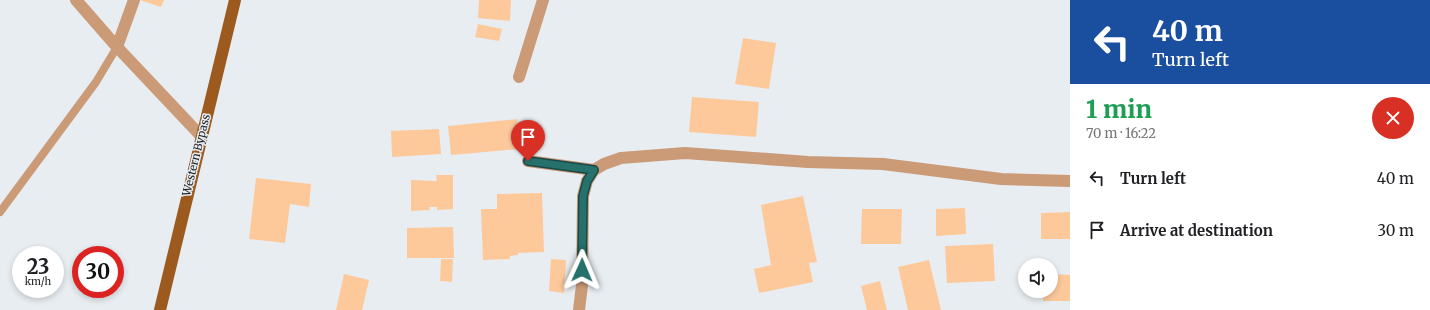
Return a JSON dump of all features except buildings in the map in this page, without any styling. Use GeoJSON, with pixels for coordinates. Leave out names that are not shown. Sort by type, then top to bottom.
{"type":"FeatureCollection","features":[{"type":"Feature","properties":{"kind":"main road","name":"Western Bypass"},"geometry":{"type":"LineString","coordinates":[[160,310],[235,0]]}},
{"type":"Feature","properties":{"kind":"street"},"geometry":{"type":"LineString","coordinates":[[76,0],[117,47],[201,136]]}},
{"type":"Feature","properties":{"kind":"street"},"geometry":{"type":"LineString","coordinates":[[117,47],[134,0]]}},
{"type":"Feature","properties":{"kind":"street"},"geometry":{"type":"LineString","coordinates":[[519,77],[543,0]]}},
{"type":"Feature","properties":{"kind":"street"},"geometry":{"type":"LineString","coordinates":[[579,310],[582,285],[583,196],[587,181],[594,170],[604,164],[621,158],[685,153],[808,162],[883,164],[1001,179],[1070,181]]}},
{"type":"Feature","properties":{"kind":"street"},"geometry":{"type":"LineString","coordinates":[[528,161],[594,170]]}},
{"type":"Feature","properties":{"kind":"lane"},"geometry":{"type":"LineString","coordinates":[[0,212],[96,82],[117,47]]}},
{"type":"Feature","properties":{"kind":"route"},"geometry":{"type":"LineString","coordinates":[[528,161],[594,170],[587,181],[583,196],[582,270]]}}]}
